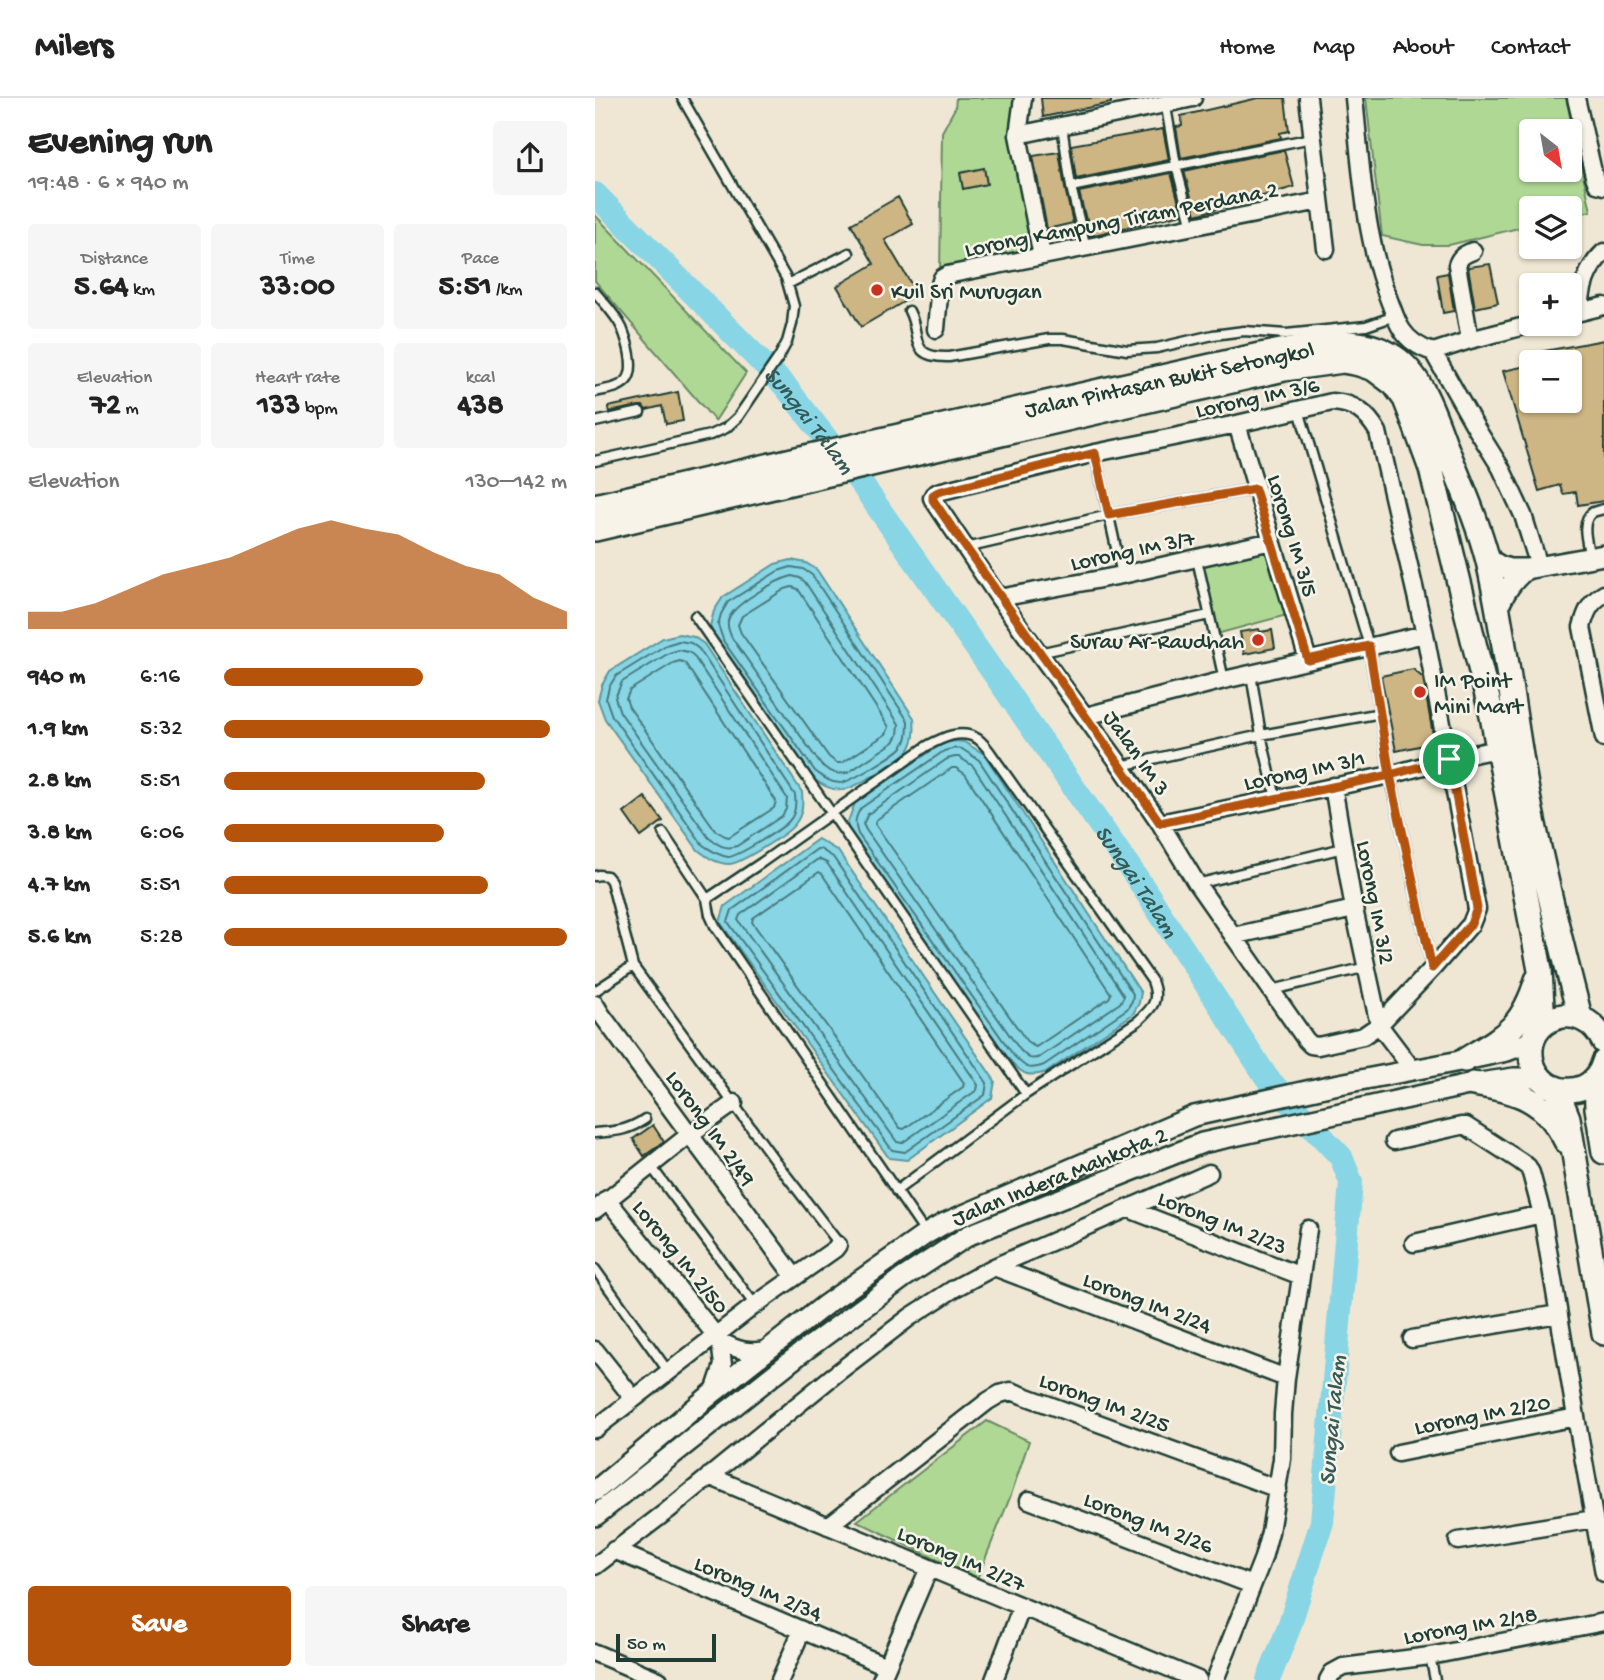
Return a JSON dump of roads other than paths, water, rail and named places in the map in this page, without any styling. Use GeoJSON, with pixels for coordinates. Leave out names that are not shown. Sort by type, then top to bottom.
{"type":"FeatureCollection","features":[{"type":"Feature","properties":{"kind":"main road","name":"Jalan Pintasan Bukit Setongkol"},"geometry":{"type":"LineString","coordinates":[[595,529],[812,478],[881,451],[1260,355],[1324,345],[1359,343],[1377,347],[1397,358],[1412,374],[1427,398],[1487,558],[1498,608],[1530,806],[1580,1017]]}},
{"type":"Feature","properties":{"kind":"main road","name":"Jalan Pintasan Bukit Setongkol"},"geometry":{"type":"LineString","coordinates":[[595,506],[801,458],[881,451],[1284,369],[1343,361],[1374,369],[1394,384],[1405,399],[1431,469],[1492,716],[1540,970],[1538,1033],[1531,1054],[1533,1066],[1548,1083],[1568,1118],[1604,1333]]}},
{"type":"Feature","properties":{"kind":"main road"},"geometry":{"type":"LineString","coordinates":[[1465,1060],[1506,1035],[1523,1015],[1540,970]]}},
{"type":"Feature","properties":{"kind":"main road"},"geometry":{"type":"LineString","coordinates":[[1538,1033],[1555,1018],[1567,1015],[1580,1017],[1591,1023],[1604,1042]]}},
{"type":"Feature","properties":{"kind":"main road"},"geometry":{"type":"LineString","coordinates":[[1548,1083],[1567,1090],[1577,1089],[1588,1085],[1600,1070]]}},
{"type":"Feature","properties":{"kind":"main road"},"geometry":{"type":"LineString","coordinates":[[1600,1070],[1597,1108],[1604,1152]]}},
{"type":"Feature","properties":{"kind":"main road"},"geometry":{"type":"LineString","coordinates":[[1473,1084],[1524,1096],[1546,1110],[1562,1131],[1573,1153]]}},
{"type":"Feature","properties":{"kind":"street"},"geometry":{"type":"LineString","coordinates":[[1023,98],[1017,135],[1042,256]]}},
{"type":"Feature","properties":{"kind":"street"},"geometry":{"type":"LineString","coordinates":[[1017,135],[1165,101],[1193,98]]}},
{"type":"Feature","properties":{"kind":"street"},"geometry":{"type":"LineString","coordinates":[[1308,98],[1326,249]]}},
{"type":"Feature","properties":{"kind":"street"},"geometry":{"type":"LineString","coordinates":[[1354,98],[1361,170],[1374,252],[1395,316],[1403,332],[1433,352],[1501,468],[1523,515],[1533,568]]}},
{"type":"Feature","properties":{"kind":"street"},"geometry":{"type":"LineString","coordinates":[[1576,98],[1594,176],[1601,185]]}},
{"type":"Feature","properties":{"kind":"street","name":"Lorong Kampung Tiram Perdana 2"},"geometry":{"type":"LineString","coordinates":[[936,330],[940,284],[942,278],[947,275],[1320,201]]}},
{"type":"Feature","properties":{"kind":"street"},"geometry":{"type":"LineString","coordinates":[[1470,340],[1457,265],[1464,254],[1473,251]]}},
{"type":"Feature","properties":{"kind":"street"},"geometry":{"type":"LineString","coordinates":[[1582,288],[1591,268],[1604,252]]}},
{"type":"Feature","properties":{"kind":"street"},"geometry":{"type":"LineString","coordinates":[[1582,311],[1604,306]]}},
{"type":"Feature","properties":{"kind":"street"},"geometry":{"type":"LineString","coordinates":[[1433,352],[1519,328]]}},
{"type":"Feature","properties":{"kind":"street","name":"Lorong IM 3/6"},"geometry":{"type":"LineString","coordinates":[[933,495],[1095,453],[1332,402],[1361,410],[1372,421],[1378,432],[1425,634],[1477,908],[1471,924],[1379,1025]]}},
{"type":"Feature","properties":{"kind":"street","name":"Lorong IM 3/5"},"geometry":{"type":"LineString","coordinates":[[1237,424],[1308,660]]}},
{"type":"Feature","properties":{"kind":"street","name":"Jalan IM 3"},"geometry":{"type":"LineString","coordinates":[[933,495],[933,500],[999,598],[1121,766],[1197,884],[1305,1040],[1318,1046],[1363,1037],[1379,1025]]}},
{"type":"Feature","properties":{"kind":"street","name":"Lorong IM 3/7"},"geometry":{"type":"LineString","coordinates":[[999,598],[1122,575],[1272,541]]}},
{"type":"Feature","properties":{"kind":"street"},"geometry":{"type":"LineString","coordinates":[[1487,558],[1509,569],[1533,568],[1597,556]]}},
{"type":"Feature","properties":{"kind":"street"},"geometry":{"type":"LineString","coordinates":[[1498,608],[1511,582],[1533,568]]}},
{"type":"Feature","properties":{"kind":"street"},"geometry":{"type":"LineString","coordinates":[[1604,594],[1586,611],[1582,627],[1604,737]]}},
{"type":"Feature","properties":{"kind":"street"},"geometry":{"type":"LineString","coordinates":[[1086,716],[1224,680],[1425,634]]}},
{"type":"Feature","properties":{"kind":"street","name":"Lorong IM 3/1"},"geometry":{"type":"LineString","coordinates":[[1160,823],[1390,775],[1497,749]]}},
{"type":"Feature","properties":{"kind":"street","name":"Lorong IM 3/2"},"geometry":{"type":"LineString","coordinates":[[1333,786],[1354,909],[1379,1025]]}},
{"type":"Feature","properties":{"kind":"street"},"geometry":{"type":"LineString","coordinates":[[1233,936],[1354,909]]}},
{"type":"Feature","properties":{"kind":"street","name":"Lorong IM 2/49"},"geometry":{"type":"LineString","coordinates":[[595,1004],[794,1276]]}},
{"type":"Feature","properties":{"kind":"street"},"geometry":{"type":"LineString","coordinates":[[1379,1025],[1413,1070]]}},
{"type":"Feature","properties":{"kind":"street","name":"Jalan Indera Mahkota 2"},"geometry":{"type":"LineString","coordinates":[[595,1491],[714,1392],[825,1305],[945,1223],[1194,1116],[1507,1051],[1538,1033]]}},
{"type":"Feature","properties":{"kind":"street","name":"Jalan Indera Mahkota 2"},"geometry":{"type":"LineString","coordinates":[[595,1516],[801,1353],[903,1278],[969,1235],[1202,1143],[1473,1084],[1514,1078],[1548,1083]]}},
{"type":"Feature","properties":{"kind":"street"},"geometry":{"type":"LineString","coordinates":[[601,1205],[734,1103]]}},
{"type":"Feature","properties":{"kind":"street"},"geometry":{"type":"LineString","coordinates":[[1394,1141],[1466,1126],[1528,1167],[1531,1173],[1542,1214],[1604,1573]]}},
{"type":"Feature","properties":{"kind":"street"},"geometry":{"type":"LineString","coordinates":[[595,1566],[910,1317],[955,1288],[994,1267],[1209,1173]]}},
{"type":"Feature","properties":{"kind":"street","name":"Lorong IM 2/50"},"geometry":{"type":"LineString","coordinates":[[601,1205],[718,1338]]}},
{"type":"Feature","properties":{"kind":"street","name":"Lorong IM 2/23"},"geometry":{"type":"LineString","coordinates":[[1129,1209],[1301,1276]]}},
{"type":"Feature","properties":{"kind":"street"},"geometry":{"type":"LineString","coordinates":[[1413,1243],[1542,1214]]}},
{"type":"Feature","properties":{"kind":"street"},"geometry":{"type":"LineString","coordinates":[[1215,1680],[1263,1558],[1270,1532],[1282,1459],[1286,1378],[1308,1229]]}},
{"type":"Feature","properties":{"kind":"street"},"geometry":{"type":"LineString","coordinates":[[595,1429],[668,1371],[718,1338],[755,1305],[838,1245]]}},
{"type":"Feature","properties":{"kind":"street","name":"Lorong IM 2/24"},"geometry":{"type":"LineString","coordinates":[[994,1267],[1286,1378]]}},
{"type":"Feature","properties":{"kind":"street"},"geometry":{"type":"LineString","coordinates":[[1412,1339],[1558,1314]]}},
{"type":"Feature","properties":{"kind":"street"},"geometry":{"type":"LineString","coordinates":[[718,1338],[742,1351],[769,1350]]}},
{"type":"Feature","properties":{"kind":"street"},"geometry":{"type":"LineString","coordinates":[[714,1392],[723,1364],[718,1338]]}},
{"type":"Feature","properties":{"kind":"street"},"geometry":{"type":"LineString","coordinates":[[595,1350],[633,1398]]}},
{"type":"Feature","properties":{"kind":"street","name":"Lorong IM 2/25"},"geometry":{"type":"LineString","coordinates":[[828,1526],[988,1401],[1011,1391],[1278,1489]]}},
{"type":"Feature","properties":{"kind":"street","name":"Lorong IM 2/20"},"geometry":{"type":"LineString","coordinates":[[1398,1453],[1576,1417]]}},
{"type":"Feature","properties":{"kind":"street","name":"Lorong IM 2/27"},"geometry":{"type":"LineString","coordinates":[[709,1476],[1198,1680]]}},
{"type":"Feature","properties":{"kind":"street","name":"Lorong IM 2/26"},"geometry":{"type":"LineString","coordinates":[[1029,1500],[1252,1585]]}},
{"type":"Feature","properties":{"kind":"street"},"geometry":{"type":"LineString","coordinates":[[1458,1541],[1594,1519]]}},
{"type":"Feature","properties":{"kind":"street","name":"Lorong IM 2/34"},"geometry":{"type":"LineString","coordinates":[[614,1550],[802,1630],[884,1673]]}},
{"type":"Feature","properties":{"kind":"street"},"geometry":{"type":"LineString","coordinates":[[884,1673],[929,1568]]}},
{"type":"Feature","properties":{"kind":"street"},"geometry":{"type":"LineString","coordinates":[[994,1680],[1022,1606]]}},
{"type":"Feature","properties":{"kind":"street","name":"Lorong IM 2/18"},"geometry":{"type":"LineString","coordinates":[[1328,1680],[1332,1673],[1343,1667],[1430,1656],[1604,1622]]}},
{"type":"Feature","properties":{"kind":"street"},"geometry":{"type":"LineString","coordinates":[[780,1680],[802,1630]]}},
{"type":"Feature","properties":{"kind":"street"},"geometry":{"type":"LineString","coordinates":[[595,1653],[659,1680]]}},
{"type":"Feature","properties":{"kind":"lane"},"geometry":{"type":"LineString","coordinates":[[595,458],[719,432],[733,423],[779,357],[792,324],[794,306],[788,284],[682,98]]}},
{"type":"Feature","properties":{"kind":"lane"},"geometry":{"type":"LineString","coordinates":[[1165,101],[1176,165],[1192,227]]}},
{"type":"Feature","properties":{"kind":"lane"},"geometry":{"type":"LineString","coordinates":[[1062,126],[1071,187],[1086,248]]}},
{"type":"Feature","properties":{"kind":"lane"},"geometry":{"type":"LineString","coordinates":[[1071,187],[1312,138]]}},
{"type":"Feature","properties":{"kind":"lane"},"geometry":{"type":"LineString","coordinates":[[788,284],[849,253]]}},
{"type":"Feature","properties":{"kind":"lane"},"geometry":{"type":"LineString","coordinates":[[595,292],[622,327],[631,362],[629,378],[617,387],[595,392]]}},
{"type":"Feature","properties":{"kind":"lane"},"geometry":{"type":"LineString","coordinates":[[909,311],[916,343],[924,353],[934,358],[1063,339],[1127,350],[1157,348],[1244,331],[1286,334],[1366,326],[1395,316]]}},
{"type":"Feature","properties":{"kind":"lane"},"geometry":{"type":"LineString","coordinates":[[1299,410],[1369,646],[1390,775],[1432,968]]}},
{"type":"Feature","properties":{"kind":"lane"},"geometry":{"type":"LineString","coordinates":[[595,422],[640,412]]}},
{"type":"Feature","properties":{"kind":"lane"},"geometry":{"type":"LineString","coordinates":[[1095,453],[1122,575]]}},
{"type":"Feature","properties":{"kind":"lane"},"geometry":{"type":"LineString","coordinates":[[966,548],[1109,515],[1255,489]]}},
{"type":"Feature","properties":{"kind":"lane"},"geometry":{"type":"LineString","coordinates":[[1597,556],[1585,528],[1588,517],[1593,512],[1604,509]]}},
{"type":"Feature","properties":{"kind":"lane"},"geometry":{"type":"LineString","coordinates":[[1197,559],[1224,680]]}},
{"type":"Feature","properties":{"kind":"lane"},"geometry":{"type":"LineString","coordinates":[[1039,653],[1209,615]]}},
{"type":"Feature","properties":{"kind":"lane"},"geometry":{"type":"LineString","coordinates":[[695,616],[1026,1094]]}},
{"type":"Feature","properties":{"kind":"lane"},"geometry":{"type":"LineString","coordinates":[[1251,674],[1261,735],[1276,798]]}},
{"type":"Feature","properties":{"kind":"lane"},"geometry":{"type":"LineString","coordinates":[[1121,766],[1261,735],[1381,713]]}},
{"type":"Feature","properties":{"kind":"lane"},"geometry":{"type":"LineString","coordinates":[[707,899],[927,746],[945,736],[964,734],[978,738],[991,752],[1152,981],[1156,991],[1154,1006],[1138,1021],[1026,1094],[896,1191]]}},
{"type":"Feature","properties":{"kind":"lane"},"geometry":{"type":"LineString","coordinates":[[663,833],[707,899],[715,926],[926,1234]]}},
{"type":"Feature","properties":{"kind":"lane"},"geometry":{"type":"LineString","coordinates":[[1197,884],[1343,848]]}},
{"type":"Feature","properties":{"kind":"lane"},"geometry":{"type":"LineString","coordinates":[[595,876],[607,876],[611,881],[633,966],[838,1245]]}},
{"type":"Feature","properties":{"kind":"lane"},"geometry":{"type":"LineString","coordinates":[[595,991],[633,966]]}},
{"type":"Feature","properties":{"kind":"lane"},"geometry":{"type":"LineString","coordinates":[[1272,990],[1367,967]]}},
{"type":"Feature","properties":{"kind":"lane"},"geometry":{"type":"LineString","coordinates":[[595,1133],[621,1131],[645,1119]]}},
{"type":"Feature","properties":{"kind":"lane"},"geometry":{"type":"LineString","coordinates":[[650,1165],[755,1305]]}},
{"type":"Feature","properties":{"kind":"lane"},"geometry":{"type":"LineString","coordinates":[[595,1269],[668,1371]]}},
{"type":"Feature","properties":{"kind":"lane"},"geometry":{"type":"LineString","coordinates":[[1430,1656],[1435,1680]]}},
{"type":"Feature","properties":{"kind":"water"},"geometry":{"type":"Polygon","coordinates":[[[791,560],[806,563],[817,570],[914,718],[914,735],[908,751],[876,774],[847,789],[833,789],[810,777],[717,645],[710,626],[714,611],[723,597],[775,564],[791,560]]]}},
{"type":"Feature","properties":{"kind":"water"},"geometry":{"type":"Polygon","coordinates":[[[679,634],[694,637],[704,644],[802,792],[801,813],[791,828],[735,863],[716,861],[698,850],[605,719],[598,700],[610,671],[663,638],[679,634]]]}},
{"type":"Feature","properties":{"kind":"water"},"geometry":{"type":"Polygon","coordinates":[[[964,742],[984,754],[1141,993],[1133,1014],[1047,1072],[1034,1075],[1025,1073],[1009,1060],[851,837],[847,824],[855,803],[941,744],[964,742]]]}},
{"type":"Feature","properties":{"kind":"water"},"geometry":{"type":"Polygon","coordinates":[[[818,839],[838,851],[995,1081],[992,1098],[907,1160],[889,1158],[720,922],[725,906],[818,839]]]}},
{"type":"Feature","properties":{"kind":"waterway","name":"Sungai Talam"},"geometry":{"type":"LineString","coordinates":[[595,194],[785,386],[863,486],[1139,881],[1267,1078],[1341,1157],[1351,1182],[1322,1522],[1288,1630],[1268,1680]]}},
{"type":"Feature","properties":{"kind":"place","name":"Kuil Sri Murugan"},"geometry":{"type":"Point","coordinates":[877,290]}},
{"type":"Feature","properties":{"kind":"place","name":"Surau Ar-Raudhah"},"geometry":{"type":"Point","coordinates":[1258,640]}},
{"type":"Feature","properties":{"kind":"place","name":"IM Point Mini Mart"},"geometry":{"type":"Point","coordinates":[1420,692]}}]}
